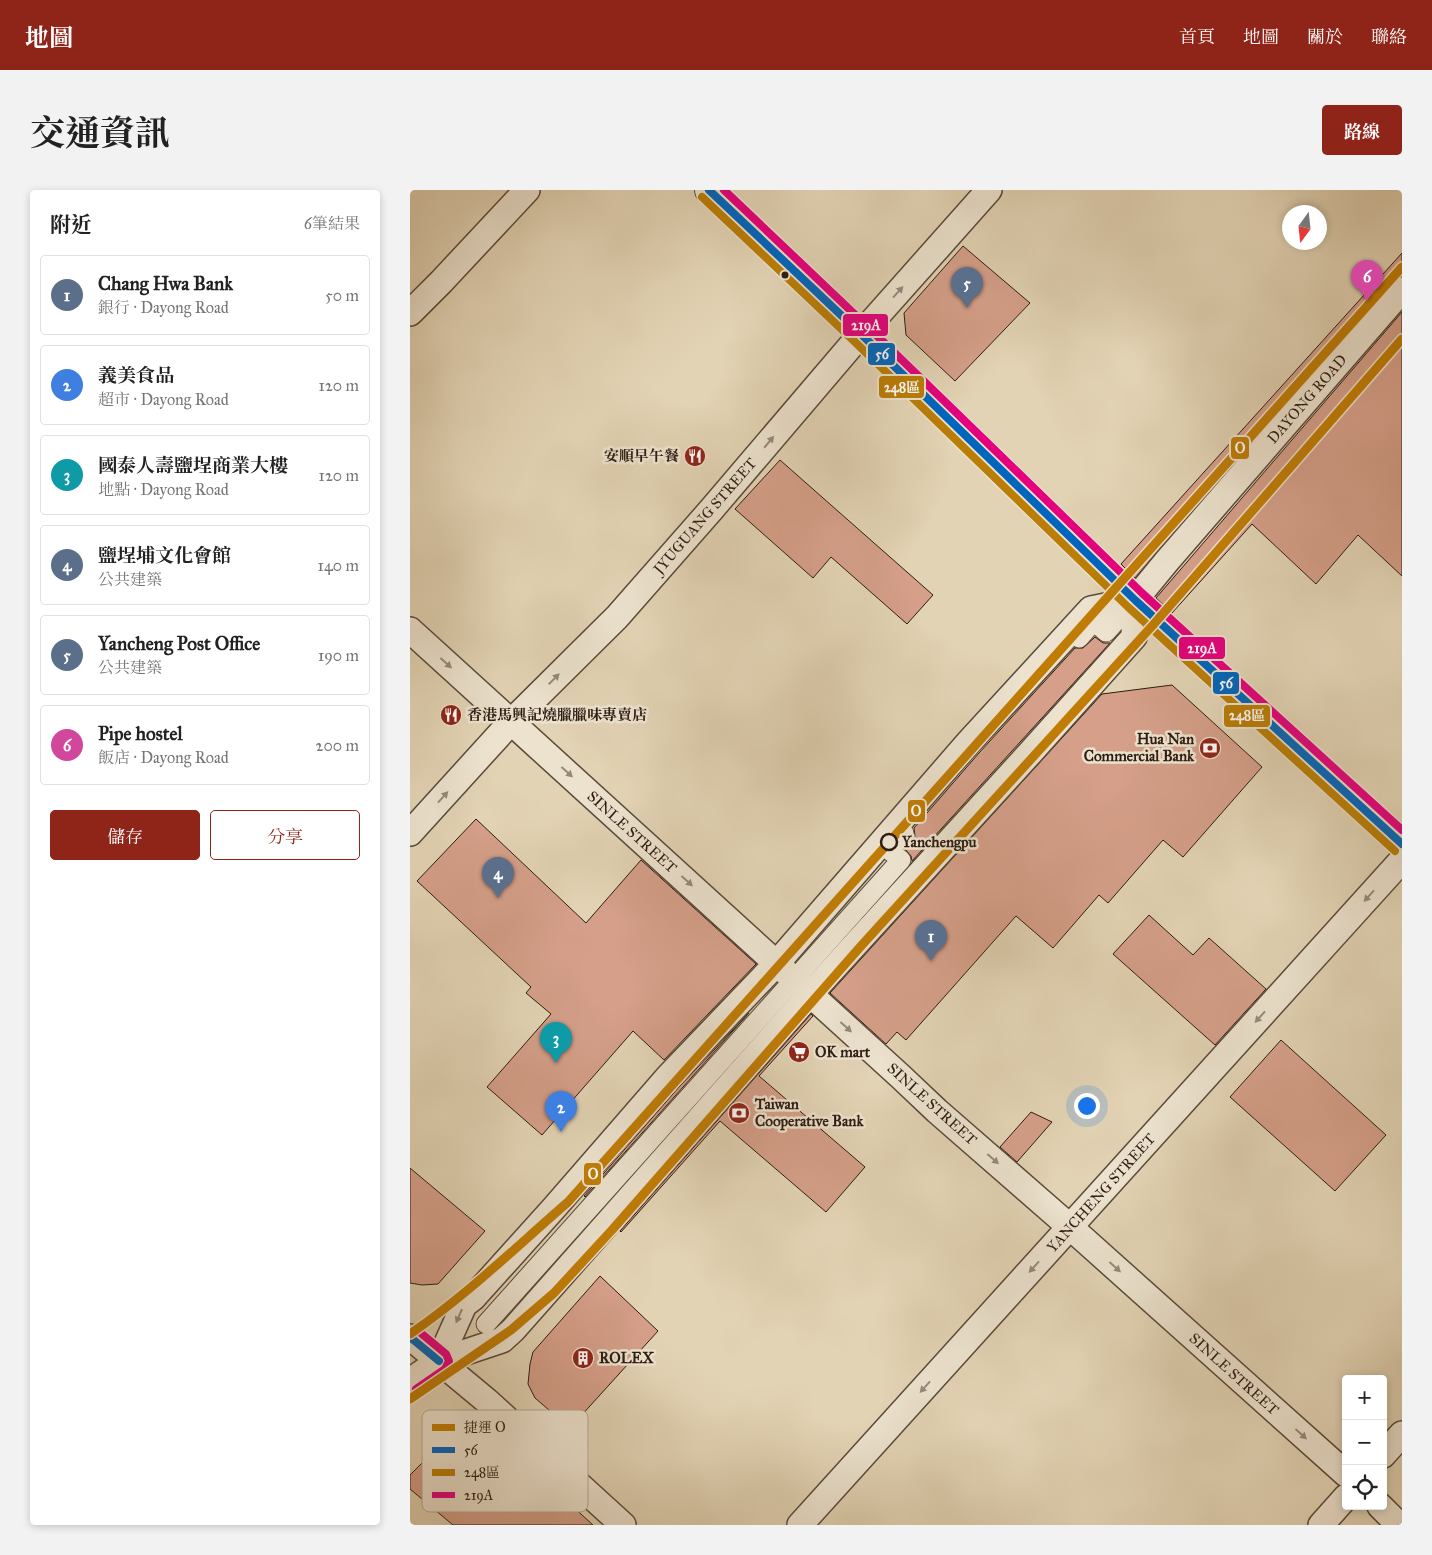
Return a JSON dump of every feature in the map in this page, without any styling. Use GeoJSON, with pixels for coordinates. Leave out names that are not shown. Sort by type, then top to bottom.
{"type":"FeatureCollection","features":[{"type":"Feature","properties":{"kind":"street"},"geometry":{"type":"LineString","coordinates":[[410,313],[527,190]]}},
{"type":"Feature","properties":{"kind":"street"},"geometry":{"type":"LineString","coordinates":[[709,190],[1135,600],[1402,844]]}},
{"type":"Feature","properties":{"kind":"street","name":"JYUGUANG STREET"},"geometry":{"type":"LineString","coordinates":[[410,834],[511,722],[617,617],[711,510],[860,334],[989,190]]}},
{"type":"Feature","properties":{"kind":"street","name":"DAYONG ROAD"},"geometry":{"type":"LineString","coordinates":[[1135,600],[1402,290]]}},
{"type":"Feature","properties":{"kind":"street"},"geometry":{"type":"LineString","coordinates":[[439,1361],[464,1305],[473,1298],[554,1208],[668,1077],[777,963],[968,744],[1092,609],[1135,600]]}},
{"type":"Feature","properties":{"kind":"street"},"geometry":{"type":"LineString","coordinates":[[486,1324],[802,987],[1017,768],[1134,637],[1135,600]]}},
{"type":"Feature","properties":{"kind":"street"},"geometry":{"type":"LineString","coordinates":[[410,1381],[439,1361],[502,1340],[513,1330],[802,987],[901,860],[889,850],[1094,621],[1106,632],[1135,600]]}},
{"type":"Feature","properties":{"kind":"street","name":"SINLE STREET"},"geometry":{"type":"LineString","coordinates":[[410,630],[777,963],[937,1112],[1070,1227],[1342,1470]]}},
{"type":"Feature","properties":{"kind":"street","name":"YANCHENG STREET"},"geometry":{"type":"LineString","coordinates":[[800,1525],[1402,860]]}},
{"type":"Feature","properties":{"kind":"street"},"geometry":{"type":"LineString","coordinates":[[410,1337],[497,1410]]}},
{"type":"Feature","properties":{"kind":"street"},"geometry":{"type":"LineString","coordinates":[[1387,1451],[1402,1434]]}},
{"type":"Feature","properties":{"kind":"street"},"geometry":{"type":"LineString","coordinates":[[588,1492],[624,1525]]}},
{"type":"Feature","properties":{"kind":"street"},"geometry":{"type":"LineString","coordinates":[[1320,1525],[1342,1501]]}},
{"type":"Feature","properties":{"kind":"street"},"geometry":{"type":"LineString","coordinates":[[1384,1510],[1399,1525]]}},
{"type":"Feature","properties":{"kind":"building"},"geometry":{"type":"Polygon","coordinates":[[[963,246],[1030,303],[955,381],[906,335],[904,313],[963,246]]]}},
{"type":"Feature","properties":{"kind":"building"},"geometry":{"type":"Polygon","coordinates":[[[1402,253],[1402,276],[1391,281],[1135,578],[1121,564],[1402,253]]]}},
{"type":"Feature","properties":{"kind":"building"},"geometry":{"type":"Polygon","coordinates":[[[1402,312],[1402,576],[1358,535],[1316,584],[1252,524],[1172,613],[1156,598],[1402,312]]]}},
{"type":"Feature","properties":{"kind":"building"},"geometry":{"type":"Polygon","coordinates":[[[780,460],[933,595],[907,624],[831,557],[813,578],[735,509],[780,460]]]}},
{"type":"Feature","properties":{"kind":"building"},"geometry":{"type":"Polygon","coordinates":[[[1095,637],[1103,643],[1110,643],[912,861],[911,856],[905,849],[915,836],[914,828],[979,753],[1075,648],[1083,648],[1095,637]]]}},
{"type":"Feature","properties":{"kind":"building"},"geometry":{"type":"Polygon","coordinates":[[[1172,685],[1262,767],[1183,857],[1163,840],[1108,903],[1099,895],[1053,948],[1016,916],[906,1040],[897,1032],[886,1044],[830,993],[1102,694],[1172,685]]]}},
{"type":"Feature","properties":{"kind":"building"},"geometry":{"type":"Polygon","coordinates":[[[476,819],[586,923],[641,860],[756,964],[664,1060],[633,1031],[542,1135],[487,1087],[551,1014],[526,993],[531,987],[417,881],[476,819]]]}},
{"type":"Feature","properties":{"kind":"building"},"geometry":{"type":"Polygon","coordinates":[[[1149,915],[1193,955],[1209,938],[1266,989],[1215,1045],[1113,954],[1149,915]]]}},
{"type":"Feature","properties":{"kind":"building"},"geometry":{"type":"Polygon","coordinates":[[[749,1013],[585,1197],[679,1087],[749,1013]]]}},
{"type":"Feature","properties":{"kind":"building"},"geometry":{"type":"Polygon","coordinates":[[[811,1014],[813,1016],[759,1076],[865,1167],[826,1212],[720,1121],[621,1232],[620,1231],[811,1014]]]}},
{"type":"Feature","properties":{"kind":"building"},"geometry":{"type":"Polygon","coordinates":[[[1281,1040],[1386,1135],[1335,1191],[1230,1097],[1281,1040]]]}},
{"type":"Feature","properties":{"kind":"building"},"geometry":{"type":"Polygon","coordinates":[[[1031,1112],[1052,1122],[1017,1162],[1000,1147],[1031,1112]]]}},
{"type":"Feature","properties":{"kind":"building"},"geometry":{"type":"Polygon","coordinates":[[[410,1168],[485,1231],[438,1284],[422,1285],[410,1283],[410,1168]]]}},
{"type":"Feature","properties":{"kind":"building","name":"ROLEX"},"geometry":{"type":"Polygon","coordinates":[[[600,1276],[658,1331],[586,1410],[549,1410],[535,1398],[528,1384],[533,1352],[600,1276]]]}},
{"type":"Feature","properties":{"kind":"building"},"geometry":{"type":"Polygon","coordinates":[[[422,1463],[422,1499],[410,1489],[410,1475],[422,1463]]]}},
{"type":"Feature","properties":{"kind":"building"},"geometry":{"type":"Polygon","coordinates":[[[437,1512],[579,1512],[593,1525],[453,1525],[437,1512]]]}},
{"type":"Feature","properties":{"kind":"metro line","name":"O"},"geometry":{"type":"LineString","coordinates":[[410,1334],[471,1287],[568,1202],[1402,267]]}},
{"type":"Feature","properties":{"kind":"metro line","name":"O"},"geometry":{"type":"LineString","coordinates":[[410,1399],[511,1330],[554,1293],[612,1230],[861,946],[1153,625],[1402,339]]}},
{"type":"Feature","properties":{"kind":"transit line","name":"56"},"geometry":{"type":"LineString","coordinates":[[709,190],[861,334],[1135,600],[1402,844]]}},
{"type":"Feature","properties":{"kind":"transit line","name":"219A"},"geometry":{"type":"LineString","coordinates":[[724,190],[1142,593],[1402,830]]}},
{"type":"Feature","properties":{"kind":"transit line","name":"248區"},"geometry":{"type":"LineString","coordinates":[[702,197],[854,341],[1128,607],[1395,851]]}},
{"type":"Feature","properties":{"kind":"transit line","name":"219A"},"geometry":{"type":"LineString","coordinates":[[416,1329],[446,1354],[449,1361],[445,1369],[416,1389]]}},
{"type":"Feature","properties":{"kind":"transit line","name":"56"},"geometry":{"type":"LineString","coordinates":[[410,1337],[439,1361]]}},
{"type":"Feature","properties":{"kind":"place","name":"Pipe hostel"},"geometry":{"type":"Point","coordinates":[1367,301]}},
{"type":"Feature","properties":{"kind":"place","name":"Yancheng Post Office"},"geometry":{"type":"Point","coordinates":[967,308]}},
{"type":"Feature","properties":{"kind":"place","name":"安順早午餐"},"geometry":{"type":"Point","coordinates":[695,456]}},
{"type":"Feature","properties":{"kind":"place","name":"香港馬興記燒臘臘味專賣店"},"geometry":{"type":"Point","coordinates":[451,715]}},
{"type":"Feature","properties":{"kind":"place","name":"Hua Nan Commercial Bank"},"geometry":{"type":"Point","coordinates":[1210,748]}},
{"type":"Feature","properties":{"kind":"place","name":"Yanchengpu"},"geometry":{"type":"Point","coordinates":[889,842]}},
{"type":"Feature","properties":{"kind":"place","name":"鹽埕埔文化會館"},"geometry":{"type":"Point","coordinates":[498,898]}},
{"type":"Feature","properties":{"kind":"place","name":"Chang Hwa Bank"},"geometry":{"type":"Point","coordinates":[931,961]}},
{"type":"Feature","properties":{"kind":"place","name":"OK mart"},"geometry":{"type":"Point","coordinates":[799,1052]}},
{"type":"Feature","properties":{"kind":"place","name":"國泰人壽鹽埕商業大樓"},"geometry":{"type":"Point","coordinates":[556,1063]}},
{"type":"Feature","properties":{"kind":"place","name":"Taiwan Cooperative Bank"},"geometry":{"type":"Point","coordinates":[739,1113]}},
{"type":"Feature","properties":{"kind":"place","name":"義美食品"},"geometry":{"type":"Point","coordinates":[561,1132]}},
{"type":"Feature","properties":{"kind":"place","name":"ROLEX"},"geometry":{"type":"Point","coordinates":[583,1358]}}]}
